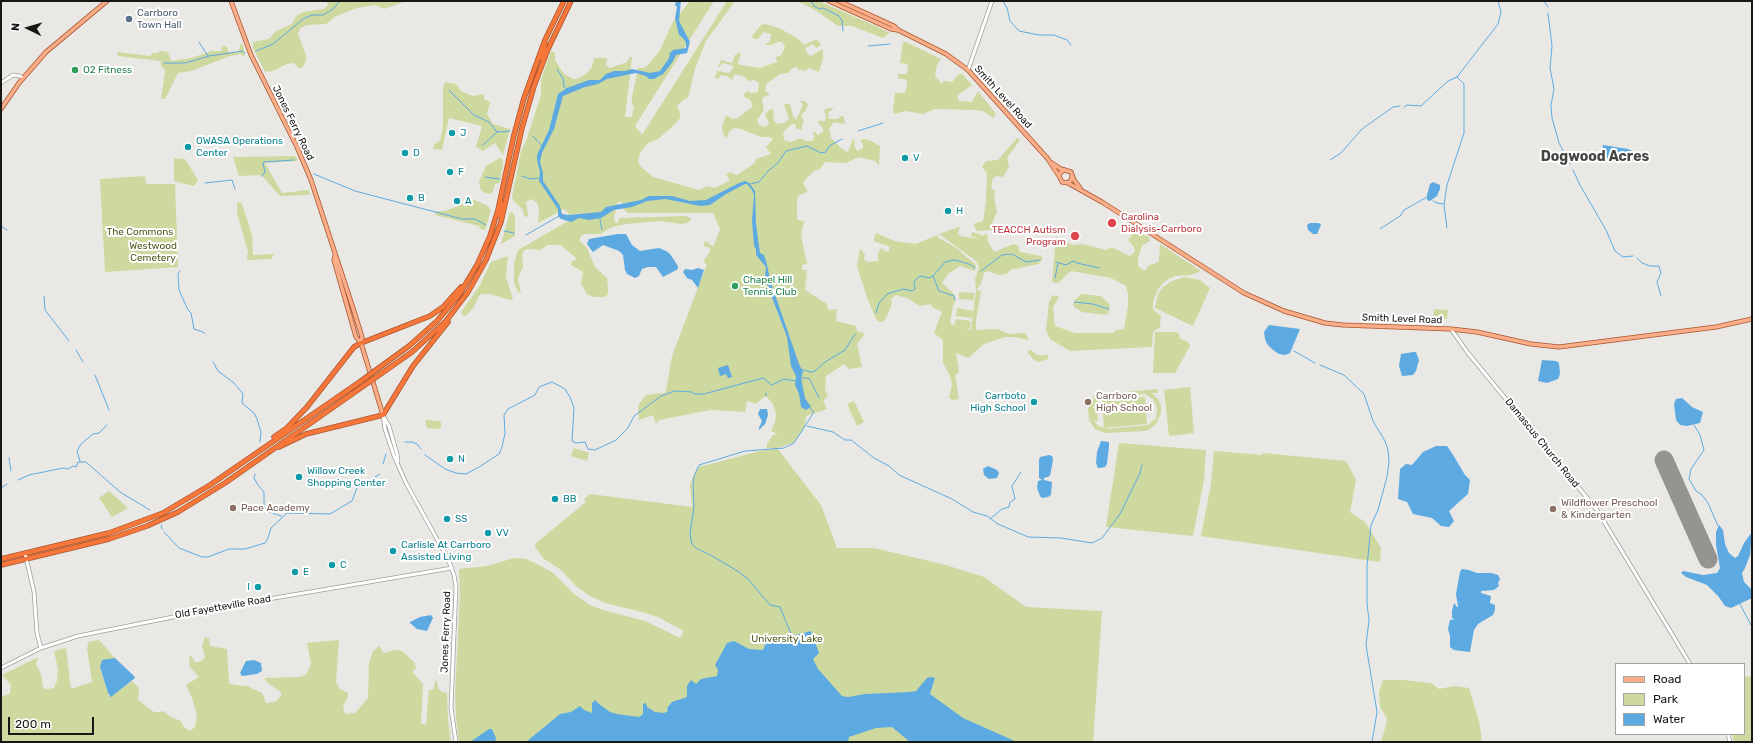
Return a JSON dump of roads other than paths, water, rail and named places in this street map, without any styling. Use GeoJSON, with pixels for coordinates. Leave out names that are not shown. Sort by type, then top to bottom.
{"type":"FeatureCollection","features":[{"type":"Feature","properties":{"kind":"highway"},"geometry":{"type":"LineString","coordinates":[[1,559],[110,533],[157,515],[200,492],[361,381],[409,346],[431,327],[454,302],[468,280],[489,239],[504,185],[519,113],[534,67],[564,1]]}},
{"type":"Feature","properties":{"kind":"highway"},"geometry":{"type":"LineString","coordinates":[[1,565],[109,540],[159,521],[205,496],[382,373],[424,342],[446,321],[473,285],[486,260],[501,222],[522,128],[534,86],[552,41],[571,1]]}},
{"type":"Feature","properties":{"kind":"highway"},"geometry":{"type":"LineString","coordinates":[[552,41],[551,35],[560,10]]}},
{"type":"Feature","properties":{"kind":"highway"},"geometry":{"type":"LineString","coordinates":[[534,86],[536,72],[545,48],[545,40]]}},
{"type":"Feature","properties":{"kind":"highway"},"geometry":{"type":"LineString","coordinates":[[504,185],[504,200],[506,204]]}},
{"type":"Feature","properties":{"kind":"highway"},"geometry":{"type":"LineString","coordinates":[[500,201],[502,205],[500,218],[501,222]]}},
{"type":"Feature","properties":{"kind":"highway"},"geometry":{"type":"LineString","coordinates":[[268,446],[272,440],[302,413],[352,350],[361,343],[430,316],[443,307],[468,280]]}},
{"type":"Feature","properties":{"kind":"highway"},"geometry":{"type":"LineString","coordinates":[[276,447],[282,446],[306,434],[383,416],[412,366],[457,311],[458,306]]}},
{"type":"Feature","properties":{"kind":"main road"},"geometry":{"type":"LineString","coordinates":[[1,109],[23,78],[46,52],[107,1]]}},
{"type":"Feature","properties":{"kind":"main road","name":"Jones Ferry Road"},"geometry":{"type":"LineString","coordinates":[[231,1],[251,55],[302,159],[315,191],[335,255],[334,260],[356,337],[361,343],[383,416]]}},
{"type":"Feature","properties":{"kind":"main road","name":"Smith Level Road"},"geometry":{"type":"LineString","coordinates":[[829,1],[891,29],[898,30]]}},
{"type":"Feature","properties":{"kind":"main road","name":"Smith Level Road"},"geometry":{"type":"LineString","coordinates":[[839,1],[894,26],[898,30],[946,54],[968,70],[1048,160],[1059,176]]}},
{"type":"Feature","properties":{"kind":"main road","name":"Smith Level Road"},"geometry":{"type":"LineString","coordinates":[[1048,160],[1065,170]]}},
{"type":"Feature","properties":{"kind":"main road"},"geometry":{"type":"LineString","coordinates":[[1065,170],[1069,170],[1072,176],[1068,183],[1062,182],[1059,176],[1061,172],[1065,170]]}},
{"type":"Feature","properties":{"kind":"main road","name":"Smith Level Road"},"geometry":{"type":"LineString","coordinates":[[1072,176],[1083,190]]}},
{"type":"Feature","properties":{"kind":"main road","name":"Smith Level Road"},"geometry":{"type":"LineString","coordinates":[[1068,183],[1083,190],[1228,284],[1259,302],[1311,320],[1343,325],[1451,329],[1477,332],[1531,344],[1559,347],[1716,327],[1752,319]]}},
{"type":"Feature","properties":{"kind":"street"},"geometry":{"type":"LineString","coordinates":[[968,70],[992,1]]}},
{"type":"Feature","properties":{"kind":"street"},"geometry":{"type":"LineString","coordinates":[[1,83],[13,76],[20,76],[23,78]]}},
{"type":"Feature","properties":{"kind":"street","name":"Damascus Church Road"},"geometry":{"type":"LineString","coordinates":[[1451,329],[1479,366],[1597,510],[1689,663]]}},
{"type":"Feature","properties":{"kind":"street","name":"Jones Ferry Road"},"geometry":{"type":"LineString","coordinates":[[383,416],[389,426],[398,463],[406,483],[444,550],[452,568],[456,587],[451,708],[456,742]]}},
{"type":"Feature","properties":{"kind":"street"},"geometry":{"type":"LineString","coordinates":[[25,553],[34,592],[37,633],[41,648]]}},
{"type":"Feature","properties":{"kind":"street","name":"Old Fayetteville Road"},"geometry":{"type":"LineString","coordinates":[[1,668],[41,648],[78,636],[169,617],[452,568]]}},
{"type":"Feature","properties":{"kind":"water"},"geometry":{"type":"Polygon","coordinates":[[[676,1],[681,1],[679,21],[690,42],[687,53],[676,55],[672,63],[663,74],[654,79],[649,79],[646,76],[636,73],[607,79],[598,84],[585,87],[563,96],[554,129],[542,153],[540,162],[543,173],[543,181],[560,206],[562,214],[568,215],[601,212],[606,207],[641,200],[649,196],[672,196],[690,201],[706,200],[739,183],[745,181],[749,183],[755,191],[756,224],[760,253],[764,255],[770,280],[803,372],[801,378],[805,398],[811,407],[806,410],[801,407],[799,394],[795,385],[796,376],[791,366],[787,337],[765,277],[766,267],[756,255],[752,221],[754,195],[747,184],[726,194],[710,205],[700,206],[666,199],[647,201],[632,207],[614,210],[601,218],[589,220],[579,218],[571,222],[561,219],[558,216],[558,209],[539,181],[540,172],[537,155],[549,130],[558,94],[567,88],[589,80],[600,80],[606,74],[614,71],[625,71],[632,69],[650,73],[660,71],[673,50],[686,48],[686,43],[679,35],[675,18],[677,7],[675,5],[676,1]]]}},
{"type":"Feature","properties":{"kind":"water"},"geometry":{"type":"Polygon","coordinates":[[[1603,145],[1628,149],[1641,155],[1643,159],[1639,161],[1601,157],[1603,145]]]}},
{"type":"Feature","properties":{"kind":"water"},"geometry":{"type":"Polygon","coordinates":[[[1433,182],[1440,185],[1440,189],[1437,196],[1430,201],[1427,200],[1427,195],[1430,184],[1433,182]]]}},
{"type":"Feature","properties":{"kind":"water"},"geometry":{"type":"Polygon","coordinates":[[[1310,223],[1319,223],[1321,225],[1317,234],[1313,234],[1308,230],[1307,225],[1310,223]]]}},
{"type":"Feature","properties":{"kind":"water"},"geometry":{"type":"Polygon","coordinates":[[[626,234],[632,245],[640,251],[659,248],[666,251],[670,254],[678,266],[678,269],[663,277],[656,267],[648,267],[642,269],[639,276],[635,278],[627,274],[623,255],[619,251],[603,245],[593,252],[587,244],[589,239],[626,234]]]}},
{"type":"Feature","properties":{"kind":"water"},"geometry":{"type":"Polygon","coordinates":[[[698,268],[704,270],[698,288],[683,272],[685,269],[692,270],[698,268]]]}},
{"type":"Feature","properties":{"kind":"water"},"geometry":{"type":"Polygon","coordinates":[[[1269,325],[1300,329],[1290,353],[1285,355],[1279,354],[1267,344],[1264,332],[1269,325]]]}},
{"type":"Feature","properties":{"kind":"water"},"geometry":{"type":"Polygon","coordinates":[[[1416,352],[1419,360],[1416,371],[1413,375],[1402,376],[1399,366],[1401,354],[1416,352]]]}},
{"type":"Feature","properties":{"kind":"water"},"geometry":{"type":"Polygon","coordinates":[[[1542,360],[1556,361],[1559,363],[1560,374],[1558,379],[1547,383],[1538,381],[1542,360]]]}},
{"type":"Feature","properties":{"kind":"water"},"geometry":{"type":"Polygon","coordinates":[[[728,365],[732,377],[728,378],[726,374],[720,376],[718,368],[728,365]]]}},
{"type":"Feature","properties":{"kind":"water"},"geometry":{"type":"Polygon","coordinates":[[[1682,398],[1692,407],[1703,412],[1700,423],[1687,426],[1680,425],[1676,420],[1674,404],[1676,399],[1682,398]]]}},
{"type":"Feature","properties":{"kind":"water"},"geometry":{"type":"Polygon","coordinates":[[[760,409],[767,409],[768,415],[765,424],[759,430],[762,421],[758,414],[760,409]]]}},
{"type":"Feature","properties":{"kind":"water"},"geometry":{"type":"Polygon","coordinates":[[[1101,441],[1109,442],[1107,464],[1105,467],[1098,468],[1096,463],[1097,452],[1101,441]]]}},
{"type":"Feature","properties":{"kind":"water"},"geometry":{"type":"Polygon","coordinates":[[[1436,446],[1447,446],[1465,475],[1470,480],[1468,494],[1449,511],[1454,521],[1449,527],[1441,526],[1432,518],[1413,514],[1407,502],[1398,499],[1400,469],[1406,464],[1412,465],[1423,452],[1436,446]]]}},
{"type":"Feature","properties":{"kind":"water"},"geometry":{"type":"Polygon","coordinates":[[[1049,455],[1052,456],[1053,460],[1050,476],[1044,478],[1044,480],[1052,482],[1051,495],[1042,498],[1037,488],[1038,481],[1042,480],[1039,478],[1039,460],[1040,457],[1049,455]]]}},
{"type":"Feature","properties":{"kind":"water"},"geometry":{"type":"Polygon","coordinates":[[[988,466],[997,470],[999,473],[997,478],[989,479],[984,475],[983,469],[988,466]]]}},
{"type":"Feature","properties":{"kind":"water"},"geometry":{"type":"Polygon","coordinates":[[[1719,525],[1723,530],[1725,544],[1729,553],[1735,558],[1738,556],[1744,543],[1752,532],[1750,555],[1742,573],[1744,582],[1752,590],[1752,598],[1731,608],[1725,606],[1707,585],[1686,577],[1681,573],[1683,571],[1703,575],[1717,573],[1720,568],[1716,545],[1716,532],[1719,525]]]}},
{"type":"Feature","properties":{"kind":"water"},"geometry":{"type":"Polygon","coordinates":[[[1462,569],[1477,573],[1491,573],[1498,575],[1500,579],[1498,583],[1499,586],[1494,590],[1481,591],[1481,593],[1491,596],[1490,603],[1495,605],[1495,610],[1493,615],[1478,624],[1474,630],[1470,652],[1454,650],[1450,647],[1450,636],[1448,629],[1450,620],[1455,619],[1452,618],[1454,603],[1458,607],[1456,594],[1460,572],[1462,569]]]}},
{"type":"Feature","properties":{"kind":"water"},"geometry":{"type":"Polygon","coordinates":[[[431,615],[433,618],[427,631],[417,629],[410,623],[420,617],[431,615]]]}},
{"type":"Feature","properties":{"kind":"water","name":"University Lake"},"geometry":{"type":"Polygon","coordinates":[[[811,631],[819,653],[813,659],[818,669],[842,696],[848,697],[865,694],[916,691],[927,678],[935,678],[930,694],[963,718],[1017,742],[910,742],[892,727],[876,728],[849,737],[848,742],[526,742],[560,714],[571,712],[580,706],[584,710],[592,713],[592,703],[595,700],[610,712],[617,714],[639,717],[643,714],[643,704],[646,703],[647,707],[655,712],[664,713],[668,711],[667,708],[672,702],[687,697],[687,686],[691,680],[696,684],[701,679],[717,676],[718,670],[715,665],[727,643],[734,641],[749,649],[763,650],[766,643],[811,631]]]}},
{"type":"Feature","properties":{"kind":"water"},"geometry":{"type":"Polygon","coordinates":[[[115,658],[135,678],[111,697],[108,693],[100,667],[102,660],[115,658]]]}},
{"type":"Feature","properties":{"kind":"water"},"geometry":{"type":"Polygon","coordinates":[[[254,660],[261,663],[262,671],[257,674],[242,676],[240,673],[246,661],[254,660]]]}},
{"type":"Feature","properties":{"kind":"water"},"geometry":{"type":"Polygon","coordinates":[[[489,729],[492,729],[496,738],[495,742],[470,742],[489,729]]]}},
{"type":"Feature","properties":{"kind":"waterway"},"geometry":{"type":"LineString","coordinates":[[256,51],[273,44],[303,19],[312,15],[323,15],[333,9],[340,1]]}},
{"type":"Feature","properties":{"kind":"waterway"},"geometry":{"type":"LineString","coordinates":[[811,1],[814,6],[819,9],[823,8],[839,16],[842,21],[843,31]]}},
{"type":"Feature","properties":{"kind":"waterway"},"geometry":{"type":"LineString","coordinates":[[1003,1],[1007,8],[1010,21],[1019,31],[1039,35],[1054,35],[1067,40],[1071,45]]}},
{"type":"Feature","properties":{"kind":"waterway"},"geometry":{"type":"LineString","coordinates":[[1404,107],[1407,105],[1421,106],[1448,81],[1457,77],[1498,24],[1501,12],[1498,1]]}},
{"type":"Feature","properties":{"kind":"waterway"},"geometry":{"type":"LineString","coordinates":[[1544,1],[1548,7]]}},
{"type":"Feature","properties":{"kind":"waterway"},"geometry":{"type":"LineString","coordinates":[[1548,13],[1552,46],[1550,68],[1554,89],[1551,105],[1552,118],[1559,143],[1570,164]]}},
{"type":"Feature","properties":{"kind":"waterway"},"geometry":{"type":"LineString","coordinates":[[199,42],[208,56]]}},
{"type":"Feature","properties":{"kind":"waterway"},"geometry":{"type":"LineString","coordinates":[[868,46],[890,44]]}},
{"type":"Feature","properties":{"kind":"waterway"},"geometry":{"type":"LineString","coordinates":[[164,63],[185,63],[209,56],[242,51],[245,53]]}},
{"type":"Feature","properties":{"kind":"waterway"},"geometry":{"type":"LineString","coordinates":[[557,69],[563,79],[564,87],[567,89]]}},
{"type":"Feature","properties":{"kind":"waterway"},"geometry":{"type":"LineString","coordinates":[[1447,228],[1444,205],[1447,185],[1464,133],[1464,84],[1457,77]]}},
{"type":"Feature","properties":{"kind":"waterway"},"geometry":{"type":"LineString","coordinates":[[449,90],[474,115],[489,122],[497,132],[510,131]]}},
{"type":"Feature","properties":{"kind":"waterway"},"geometry":{"type":"LineString","coordinates":[[1330,160],[1341,153],[1362,129],[1393,107],[1400,106]]}},
{"type":"Feature","properties":{"kind":"waterway"},"geometry":{"type":"LineString","coordinates":[[858,131],[883,123]]}},
{"type":"Feature","properties":{"kind":"waterway"},"geometry":{"type":"LineString","coordinates":[[483,145],[497,132]]}},
{"type":"Feature","properties":{"kind":"waterway"},"geometry":{"type":"LineString","coordinates":[[533,136],[542,146]]}},
{"type":"Feature","properties":{"kind":"waterway"},"geometry":{"type":"LineString","coordinates":[[750,184],[759,182],[768,171],[778,163],[786,151],[807,146],[821,153],[826,152],[829,146],[842,139]]}},
{"type":"Feature","properties":{"kind":"waterway"},"geometry":{"type":"LineString","coordinates":[[262,176],[265,172],[264,162],[294,160]]}},
{"type":"Feature","properties":{"kind":"waterway"},"geometry":{"type":"LineString","coordinates":[[1573,170],[1606,230],[1615,251],[1623,257],[1633,256]]}},
{"type":"Feature","properties":{"kind":"waterway"},"geometry":{"type":"LineString","coordinates":[[314,174],[355,191],[462,219],[475,219],[486,225]]}},
{"type":"Feature","properties":{"kind":"waterway"},"geometry":{"type":"LineString","coordinates":[[522,176],[530,179],[539,178]]}},
{"type":"Feature","properties":{"kind":"waterway"},"geometry":{"type":"LineString","coordinates":[[485,177],[500,179]]}},
{"type":"Feature","properties":{"kind":"waterway"},"geometry":{"type":"LineString","coordinates":[[205,183],[232,180],[235,189]]}},
{"type":"Feature","properties":{"kind":"waterway"},"geometry":{"type":"LineString","coordinates":[[1380,229],[1400,216],[1404,210],[1427,197]]}},
{"type":"Feature","properties":{"kind":"waterway"},"geometry":{"type":"LineString","coordinates":[[1433,201],[1443,204]]}},
{"type":"Feature","properties":{"kind":"waterway"},"geometry":{"type":"LineString","coordinates":[[526,235],[559,216]]}},
{"type":"Feature","properties":{"kind":"waterway"},"geometry":{"type":"LineString","coordinates":[[600,219],[602,230]]}},
{"type":"Feature","properties":{"kind":"waterway"},"geometry":{"type":"LineString","coordinates":[[1,226],[7,230]]}},
{"type":"Feature","properties":{"kind":"waterway"},"geometry":{"type":"LineString","coordinates":[[504,231],[514,233]]}},
{"type":"Feature","properties":{"kind":"waterway"},"geometry":{"type":"LineString","coordinates":[[981,271],[1002,255],[1012,254],[1026,262],[1040,260]]}},
{"type":"Feature","properties":{"kind":"waterway"},"geometry":{"type":"LineString","coordinates":[[1637,258],[1642,263],[1650,266],[1659,266],[1661,273],[1657,282],[1661,296]]}},
{"type":"Feature","properties":{"kind":"waterway"},"geometry":{"type":"LineString","coordinates":[[876,313],[879,303],[887,294],[903,289],[912,291],[915,289],[914,282],[918,277],[921,276],[929,278],[933,276],[945,262],[955,260],[969,264],[975,268]]}},
{"type":"Feature","properties":{"kind":"waterway"},"geometry":{"type":"LineString","coordinates":[[1056,262],[1066,265],[1073,261],[1099,268]]}},
{"type":"Feature","properties":{"kind":"waterway"},"geometry":{"type":"LineString","coordinates":[[1055,278],[1058,263]]}},
{"type":"Feature","properties":{"kind":"waterway"},"geometry":{"type":"LineString","coordinates":[[180,271],[178,274],[179,290],[188,310],[191,313],[194,329],[205,334]]}},
{"type":"Feature","properties":{"kind":"waterway"},"geometry":{"type":"LineString","coordinates":[[933,276],[939,291],[954,296],[955,300]]}},
{"type":"Feature","properties":{"kind":"waterway"},"geometry":{"type":"LineString","coordinates":[[44,296],[45,310],[69,341]]}},
{"type":"Feature","properties":{"kind":"waterway"},"geometry":{"type":"LineString","coordinates":[[1074,302],[1093,304],[1109,309]]}},
{"type":"Feature","properties":{"kind":"waterway"},"geometry":{"type":"LineString","coordinates":[[800,369],[811,372],[815,371],[825,362],[845,350],[855,334]]}},
{"type":"Feature","properties":{"kind":"waterway"},"geometry":{"type":"LineString","coordinates":[[76,350],[83,362]]}},
{"type":"Feature","properties":{"kind":"waterway"},"geometry":{"type":"LineString","coordinates":[[1294,351],[1315,363]]}},
{"type":"Feature","properties":{"kind":"waterway"},"geometry":{"type":"LineString","coordinates":[[213,362],[218,371],[234,383],[243,394],[242,403],[254,413],[257,419],[261,432],[260,442]]}},
{"type":"Feature","properties":{"kind":"waterway"},"geometry":{"type":"LineString","coordinates":[[1320,365],[1344,375],[1364,394],[1373,421],[1385,441],[1388,450],[1389,462],[1387,477],[1378,510],[1371,525],[1367,567],[1367,604],[1369,620],[1366,645],[1377,712],[1372,742]]}},
{"type":"Feature","properties":{"kind":"waterway"},"geometry":{"type":"LineString","coordinates":[[95,375],[109,410]]}},
{"type":"Feature","properties":{"kind":"waterway"},"geometry":{"type":"LineString","coordinates":[[425,455],[445,469],[456,473],[466,474],[479,467],[499,454],[505,433],[504,415],[508,409],[535,395],[539,387],[552,382],[565,389],[574,408],[572,441],[576,443],[585,442],[588,449],[595,450],[616,440],[628,428],[634,416],[661,396],[675,391],[704,394],[763,378],[772,385],[784,379],[795,381]]}},
{"type":"Feature","properties":{"kind":"waterway"},"geometry":{"type":"LineString","coordinates":[[801,378],[809,378],[819,398]]}},
{"type":"Feature","properties":{"kind":"waterway"},"geometry":{"type":"LineString","coordinates":[[792,636],[780,607],[770,605],[749,580],[739,572],[696,548],[692,544],[690,534],[694,507],[693,486],[694,476],[699,465],[745,451],[784,448],[794,443],[814,412],[810,408]]}},
{"type":"Feature","properties":{"kind":"waterway"},"geometry":{"type":"LineString","coordinates":[[80,461],[77,451],[81,444],[93,434],[99,433],[107,425]]}},
{"type":"Feature","properties":{"kind":"waterway"},"geometry":{"type":"LineString","coordinates":[[1694,425],[1700,435],[1704,450],[1691,469],[1689,479],[1696,491],[1702,495],[1708,503],[1718,526]]}},
{"type":"Feature","properties":{"kind":"waterway"},"geometry":{"type":"LineString","coordinates":[[807,426],[833,432],[845,440],[851,440],[874,458],[889,466],[899,475],[952,499],[973,512],[987,516],[998,524],[1028,537],[1061,538],[1092,543],[1102,538],[1120,514],[1140,473],[1142,465]]}},
{"type":"Feature","properties":{"kind":"waterway"},"geometry":{"type":"LineString","coordinates":[[405,442],[417,444],[421,449]]}},
{"type":"Feature","properties":{"kind":"waterway"},"geometry":{"type":"LineString","coordinates":[[383,464],[386,454]]}},
{"type":"Feature","properties":{"kind":"waterway"},"geometry":{"type":"LineString","coordinates":[[9,458],[11,471]]}},
{"type":"Feature","properties":{"kind":"waterway"},"geometry":{"type":"LineString","coordinates":[[18,480],[29,475],[63,468],[68,469],[73,466],[76,467],[78,462],[86,462],[120,492],[150,510]]}},
{"type":"Feature","properties":{"kind":"waterway"},"geometry":{"type":"LineString","coordinates":[[990,519],[1002,509],[1009,507],[1010,502],[1015,499],[1012,486],[1021,472]]}},
{"type":"Feature","properties":{"kind":"waterway"},"geometry":{"type":"LineString","coordinates":[[255,474],[254,478],[264,492],[264,505],[267,511],[281,516]]}},
{"type":"Feature","properties":{"kind":"waterway"},"geometry":{"type":"LineString","coordinates":[[164,532],[179,548],[202,557],[208,557],[229,549],[245,549],[265,543],[271,528],[287,513],[330,514],[352,501],[357,488],[380,474]]}},
{"type":"Feature","properties":{"kind":"waterway"},"geometry":{"type":"LineString","coordinates":[[1,488],[7,484]]}},
{"type":"Feature","properties":{"kind":"waterway"},"geometry":{"type":"LineString","coordinates":[[161,525],[162,529]]}},
{"type":"Feature","properties":{"kind":"waterway"},"geometry":{"type":"LineString","coordinates":[[1740,604],[1752,627]]}},
{"type":"Feature","properties":{"kind":"place","name":"Carrboro Town Hall"},"geometry":{"type":"Point","coordinates":[129,19]}},
{"type":"Feature","properties":{"kind":"place","name":"O2 Fitness"},"geometry":{"type":"Point","coordinates":[75,70]}},
{"type":"Feature","properties":{"kind":"place","name":"J"},"geometry":{"type":"Point","coordinates":[452,133]}},
{"type":"Feature","properties":{"kind":"place","name":"OWASA Operations Center"},"geometry":{"type":"Point","coordinates":[188,147]}},
{"type":"Feature","properties":{"kind":"place","name":"D"},"geometry":{"type":"Point","coordinates":[405,153]}},
{"type":"Feature","properties":{"kind":"place","name":"V"},"geometry":{"type":"Point","coordinates":[905,158]}},
{"type":"Feature","properties":{"kind":"place","name":"F"},"geometry":{"type":"Point","coordinates":[450,172]}},
{"type":"Feature","properties":{"kind":"place","name":"B"},"geometry":{"type":"Point","coordinates":[410,198]}},
{"type":"Feature","properties":{"kind":"place","name":"A"},"geometry":{"type":"Point","coordinates":[457,201]}},
{"type":"Feature","properties":{"kind":"place","name":"H"},"geometry":{"type":"Point","coordinates":[948,211]}},
{"type":"Feature","properties":{"kind":"place","name":"Carolina Dialysis-Carrboro"},"geometry":{"type":"Point","coordinates":[1112,223]}},
{"type":"Feature","properties":{"kind":"place","name":"TEACCH Autism Program"},"geometry":{"type":"Point","coordinates":[1075,236]}},
{"type":"Feature","properties":{"kind":"place","name":"Chapel Hill Tennis Club"},"geometry":{"type":"Point","coordinates":[735,286]}},
{"type":"Feature","properties":{"kind":"place","name":"Carrboto High School"},"geometry":{"type":"Point","coordinates":[1034,402]}},
{"type":"Feature","properties":{"kind":"place","name":"Carrboro High School"},"geometry":{"type":"Point","coordinates":[1088,402]}},
{"type":"Feature","properties":{"kind":"place","name":"N"},"geometry":{"type":"Point","coordinates":[450,459]}},
{"type":"Feature","properties":{"kind":"place","name":"Willow Creek Shopping Center"},"geometry":{"type":"Point","coordinates":[299,477]}},
{"type":"Feature","properties":{"kind":"place","name":"BB"},"geometry":{"type":"Point","coordinates":[555,499]}},
{"type":"Feature","properties":{"kind":"place","name":"Pace Academy"},"geometry":{"type":"Point","coordinates":[233,508]}},
{"type":"Feature","properties":{"kind":"place","name":"Wildflower Preschool & Kindergarten"},"geometry":{"type":"Point","coordinates":[1553,509]}},
{"type":"Feature","properties":{"kind":"place","name":"SS"},"geometry":{"type":"Point","coordinates":[447,519]}},
{"type":"Feature","properties":{"kind":"place","name":"VV"},"geometry":{"type":"Point","coordinates":[488,533]}},
{"type":"Feature","properties":{"kind":"place","name":"Carlisle At Carrboro Assisted Living"},"geometry":{"type":"Point","coordinates":[393,551]}},
{"type":"Feature","properties":{"kind":"place","name":"C"},"geometry":{"type":"Point","coordinates":[332,565]}},
{"type":"Feature","properties":{"kind":"place","name":"E"},"geometry":{"type":"Point","coordinates":[295,572]}},
{"type":"Feature","properties":{"kind":"place","name":"I"},"geometry":{"type":"Point","coordinates":[258,587]}},
{"type":"Feature","properties":{"kind":"district","name":"Dogwood Acres"},"geometry":{"type":"Point","coordinates":[1595,157]}},
{"type":"Feature","properties":{"kind":"park label","name":"The Commons"},"geometry":{"type":"Point","coordinates":[140,232]}},
{"type":"Feature","properties":{"kind":"park label","name":"Westwood Cemetery"},"geometry":{"type":"Point","coordinates":[153,252]}}]}
